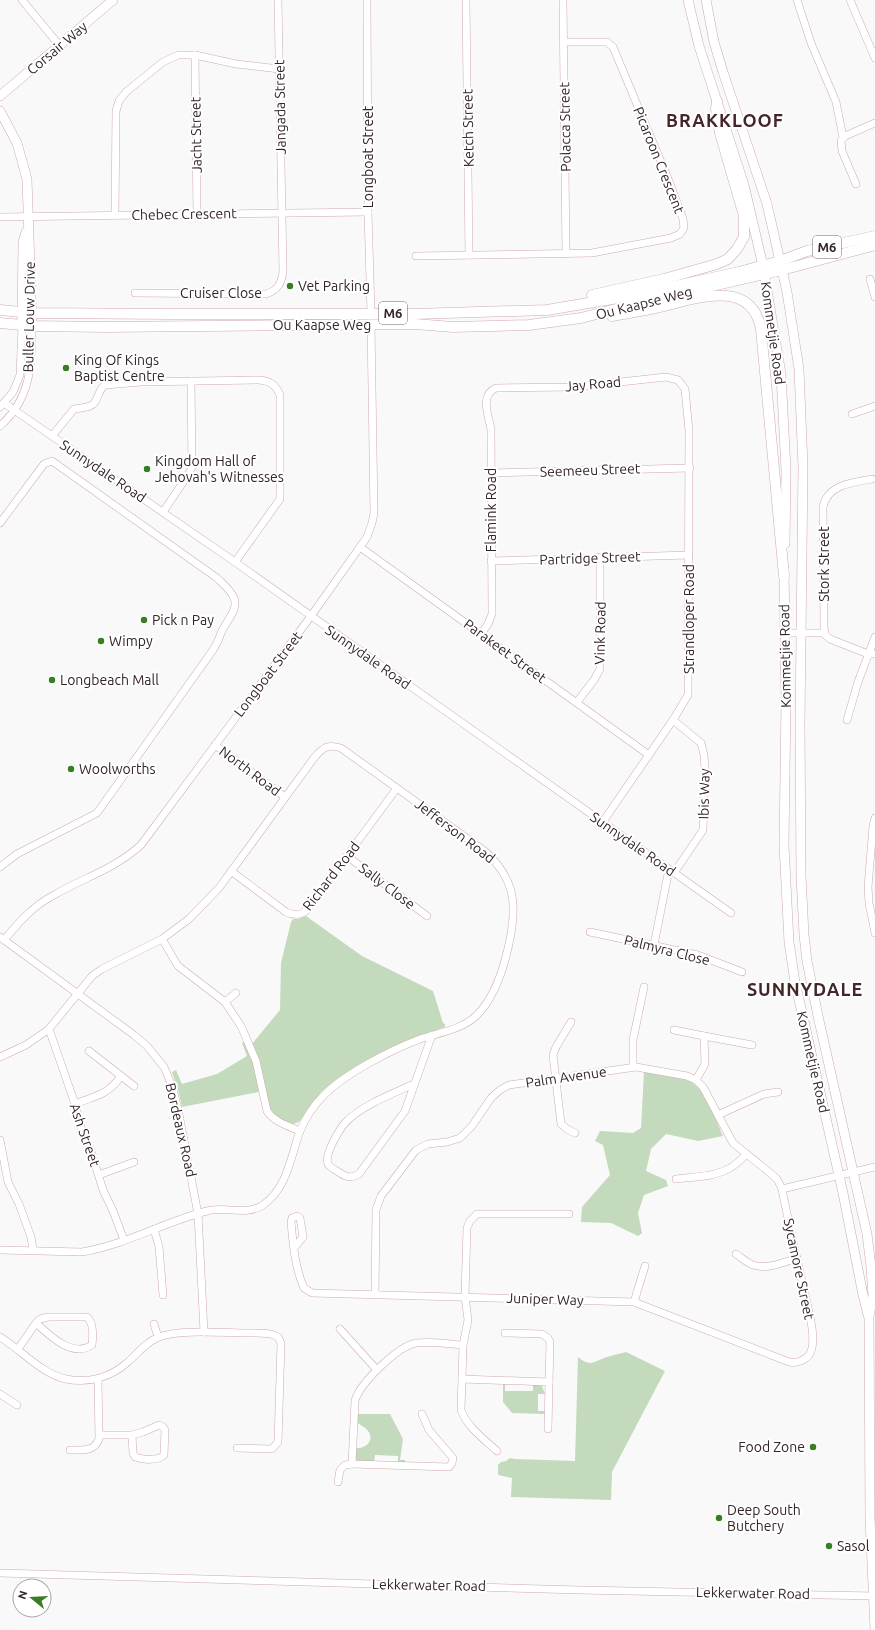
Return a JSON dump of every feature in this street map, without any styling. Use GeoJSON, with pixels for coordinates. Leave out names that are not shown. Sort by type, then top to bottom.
{"type":"FeatureCollection","features":[{"type":"Feature","properties":{"kind":"main road","name":"Corsair Way"},"geometry":{"type":"LineString","coordinates":[[0,96],[113,0]]}},
{"type":"Feature","properties":{"kind":"main road","name":"Kommetjie Road"},"geometry":{"type":"LineString","coordinates":[[688,0],[695,34],[744,185],[764,270],[781,374],[786,477],[784,576],[786,633],[784,846],[790,942],[795,982],[839,1175],[863,1295],[869,1316]]}},
{"type":"Feature","properties":{"kind":"main road","name":"Kommetjie Road"},"geometry":{"type":"LineString","coordinates":[[706,0],[714,42],[766,204],[781,265],[799,369],[803,467],[800,633],[801,862],[804,935],[807,961],[870,1250],[873,1296],[869,1316],[870,1518],[875,1630]]}},
{"type":"Feature","properties":{"kind":"main road"},"geometry":{"type":"LineString","coordinates":[[562,307],[587,296],[664,279],[717,264],[734,254],[744,237],[744,216],[720,133],[716,109],[717,101]]}},
{"type":"Feature","properties":{"kind":"main road","name":"Buller Louw Drive"},"geometry":{"type":"LineString","coordinates":[[0,111],[11,130],[22,158],[27,179],[28,219],[23,242],[27,326]]}},
{"type":"Feature","properties":{"kind":"main road","name":"M6"},"geometry":{"type":"LineString","coordinates":[[781,265],[807,252],[875,236]]}},
{"type":"Feature","properties":{"kind":"main road","name":"M6"},"geometry":{"type":"LineString","coordinates":[[781,265],[875,245]]}},
{"type":"Feature","properties":{"kind":"main road","name":"Ou Kaapse Weg"},"geometry":{"type":"LineString","coordinates":[[0,323],[27,326],[415,324],[453,327],[529,325],[581,318],[781,265]]}},
{"type":"Feature","properties":{"kind":"main road","name":"Ou Kaapse Weg"},"geometry":{"type":"LineString","coordinates":[[0,310],[27,313],[172,314],[414,314],[531,311],[630,296],[764,270]]}},
{"type":"Feature","properties":{"kind":"main road"},"geometry":{"type":"LineString","coordinates":[[581,318],[596,318],[632,313],[719,295],[734,296],[746,302],[757,314],[761,329],[784,576]]}},
{"type":"Feature","properties":{"kind":"street"},"geometry":{"type":"LineString","coordinates":[[22,0],[60,46]]}},
{"type":"Feature","properties":{"kind":"street","name":"Jangada Street"},"geometry":{"type":"LineString","coordinates":[[278,0],[281,213]]}},
{"type":"Feature","properties":{"kind":"street","name":"Longboat Street"},"geometry":{"type":"LineString","coordinates":[[367,0],[368,212],[371,313]]}},
{"type":"Feature","properties":{"kind":"street","name":"Ketch Street"},"geometry":{"type":"LineString","coordinates":[[466,0],[469,255]]}},
{"type":"Feature","properties":{"kind":"street","name":"Polacca Street"},"geometry":{"type":"LineString","coordinates":[[563,0],[566,254]]}},
{"type":"Feature","properties":{"kind":"street"},"geometry":{"type":"LineString","coordinates":[[797,0],[811,43],[836,102],[843,137],[841,141],[842,151],[856,184]]}},
{"type":"Feature","properties":{"kind":"street"},"geometry":{"type":"LineString","coordinates":[[850,0],[875,58]]}},
{"type":"Feature","properties":{"kind":"street","name":"Picaroon Crescent"},"geometry":{"type":"LineString","coordinates":[[416,256],[606,252],[671,238],[680,234],[684,228],[684,224],[669,181],[613,47],[609,43],[603,42],[564,42]]}},
{"type":"Feature","properties":{"kind":"street"},"geometry":{"type":"LineString","coordinates":[[115,215],[115,122],[119,101],[126,92],[163,62],[178,55],[195,55],[248,66],[279,69]]}},
{"type":"Feature","properties":{"kind":"street","name":"Jacht Street"},"geometry":{"type":"LineString","coordinates":[[195,55],[197,214]]}},
{"type":"Feature","properties":{"kind":"street"},"geometry":{"type":"LineString","coordinates":[[843,137],[875,123]]}},
{"type":"Feature","properties":{"kind":"street","name":"Chebec Crescent"},"geometry":{"type":"LineString","coordinates":[[0,217],[28,219],[115,215],[368,212]]}},
{"type":"Feature","properties":{"kind":"street","name":"Cruiser Close"},"geometry":{"type":"LineString","coordinates":[[135,293],[266,294],[273,292],[278,288],[282,280],[281,213]]}},
{"type":"Feature","properties":{"kind":"street"},"geometry":{"type":"LineString","coordinates":[[870,279],[875,297]]}},
{"type":"Feature","properties":{"kind":"street","name":"Longboat Street"},"geometry":{"type":"LineString","coordinates":[[2,938],[24,917],[44,901],[120,862],[136,850],[154,829],[360,547],[369,532],[374,513],[371,325]]}},
{"type":"Feature","properties":{"kind":"street","name":"Buller Louw Drive"},"geometry":{"type":"LineString","coordinates":[[2,405],[13,392],[20,375],[27,326]]}},
{"type":"Feature","properties":{"kind":"street","name":"Buller Louw Drive"},"geometry":{"type":"LineString","coordinates":[[0,426],[15,411],[22,400],[28,380],[30,367],[27,326]]}},
{"type":"Feature","properties":{"kind":"street","name":"Jay Road"},"geometry":{"type":"LineString","coordinates":[[496,388],[586,386],[666,377],[678,380],[685,389]]}},
{"type":"Feature","properties":{"kind":"street"},"geometry":{"type":"LineString","coordinates":[[163,512],[192,467],[191,381]]}},
{"type":"Feature","properties":{"kind":"street"},"geometry":{"type":"LineString","coordinates":[[52,436],[74,409],[90,407],[94,404],[102,388],[105,386],[141,382],[268,381],[277,388],[280,395],[280,499],[235,562]]}},
{"type":"Feature","properties":{"kind":"street","name":"Flamink Road"},"geometry":{"type":"LineString","coordinates":[[481,634],[488,624],[492,614],[491,430],[486,399],[489,392],[496,388]]}},
{"type":"Feature","properties":{"kind":"street","name":"Strandloper Road"},"geometry":{"type":"LineString","coordinates":[[602,823],[673,720],[686,700],[689,690],[690,468],[689,431],[685,389]]}},
{"type":"Feature","properties":{"kind":"street","name":"Sunnydale Road"},"geometry":{"type":"LineString","coordinates":[[2,405],[15,411],[235,562],[731,913]]}},
{"type":"Feature","properties":{"kind":"street"},"geometry":{"type":"LineString","coordinates":[[852,414],[875,406]]}},
{"type":"Feature","properties":{"kind":"street"},"geometry":{"type":"LineString","coordinates":[[0,523],[44,464],[52,461],[217,578],[234,597],[235,603],[231,616],[214,650],[97,813],[17,854],[0,867]]}},
{"type":"Feature","properties":{"kind":"street","name":"Seemeeu Street"},"geometry":{"type":"LineString","coordinates":[[491,473],[690,468]]}},
{"type":"Feature","properties":{"kind":"street","name":"Stork Street"},"geometry":{"type":"LineString","coordinates":[[825,633],[825,500],[830,492],[839,487],[850,483],[872,479]]}},
{"type":"Feature","properties":{"kind":"street"},"geometry":{"type":"LineString","coordinates":[[0,511],[12,506]]}},
{"type":"Feature","properties":{"kind":"street","name":"Parakeet Street"},"geometry":{"type":"LineString","coordinates":[[360,547],[649,755]]}},
{"type":"Feature","properties":{"kind":"street","name":"Partridge Street"},"geometry":{"type":"LineString","coordinates":[[491,561],[689,555]]}},
{"type":"Feature","properties":{"kind":"street","name":"Vink Road"},"geometry":{"type":"LineString","coordinates":[[577,702],[594,680],[600,669],[600,557]]}},
{"type":"Feature","properties":{"kind":"street"},"geometry":{"type":"LineString","coordinates":[[786,633],[825,633],[827,637],[834,641],[872,654]]}},
{"type":"Feature","properties":{"kind":"street"},"geometry":{"type":"LineString","coordinates":[[846,720],[872,654],[875,637]]}},
{"type":"Feature","properties":{"kind":"street","name":"Ibis Way"},"geometry":{"type":"LineString","coordinates":[[672,871],[703,830],[705,768],[701,743],[673,720]]}},
{"type":"Feature","properties":{"kind":"street","name":"Jefferson Road"},"geometry":{"type":"LineString","coordinates":[[0,1057],[26,1045],[49,1029],[92,976],[102,968],[162,939],[189,920],[204,906],[285,797],[321,750],[325,747],[331,745],[341,748],[486,852],[502,869],[507,877],[513,897],[514,918],[505,962],[488,1000],[471,1020],[459,1026],[407,1044],[355,1072],[337,1084],[314,1106],[300,1131],[283,1179],[267,1202],[254,1209],[208,1210],[94,1250],[82,1252],[0,1250]]}},
{"type":"Feature","properties":{"kind":"street","name":"North Road"},"geometry":{"type":"LineString","coordinates":[[215,746],[285,797]]}},
{"type":"Feature","properties":{"kind":"street","name":"Richard Road"},"geometry":{"type":"LineString","coordinates":[[231,871],[286,912],[297,916],[307,910],[397,788]]}},
{"type":"Feature","properties":{"kind":"street"},"geometry":{"type":"LineString","coordinates":[[875,818],[873,826],[873,852],[868,887],[869,902],[875,933]]}},
{"type":"Feature","properties":{"kind":"street","name":"Sally Close"},"geometry":{"type":"LineString","coordinates":[[347,856],[427,916]]}},
{"type":"Feature","properties":{"kind":"street"},"geometry":{"type":"LineString","coordinates":[[654,945],[672,871]]}},
{"type":"Feature","properties":{"kind":"street","name":"Palmyra Close"},"geometry":{"type":"LineString","coordinates":[[590,932],[698,955],[742,972]]}},
{"type":"Feature","properties":{"kind":"street","name":"Bordeaux Road"},"geometry":{"type":"LineString","coordinates":[[2,938],[147,1046],[164,1067],[172,1086],[178,1109],[198,1214],[204,1332]]}},
{"type":"Feature","properties":{"kind":"street"},"geometry":{"type":"LineString","coordinates":[[162,939],[178,966],[225,1002],[241,1026],[252,1048],[259,1072],[267,1111],[277,1121],[300,1131]]}},
{"type":"Feature","properties":{"kind":"street"},"geometry":{"type":"LineString","coordinates":[[633,1067],[633,1040],[644,987]]}},
{"type":"Feature","properties":{"kind":"street"},"geometry":{"type":"LineString","coordinates":[[225,1002],[236,992]]}},
{"type":"Feature","properties":{"kind":"street"},"geometry":{"type":"LineString","coordinates":[[571,1022],[554,1050],[553,1055],[561,1124],[575,1133]]}},
{"type":"Feature","properties":{"kind":"street","name":"Ash Street"},"geometry":{"type":"LineString","coordinates":[[49,1029],[75,1104],[82,1131],[91,1151],[103,1190],[124,1240]]}},
{"type":"Feature","properties":{"kind":"street"},"geometry":{"type":"LineString","coordinates":[[674,1030],[752,1045]]}},
{"type":"Feature","properties":{"kind":"street"},"geometry":{"type":"LineString","coordinates":[[414,1084],[384,1097],[363,1109],[346,1122],[336,1136],[327,1156],[327,1162],[330,1166],[347,1177],[353,1178],[359,1174],[410,1102],[414,1084],[432,1035]]}},
{"type":"Feature","properties":{"kind":"street"},"geometry":{"type":"LineString","coordinates":[[704,1036],[705,1064],[696,1080],[703,1086],[730,1138],[746,1155],[773,1175],[782,1189],[875,1167]]}},
{"type":"Feature","properties":{"kind":"street"},"geometry":{"type":"LineString","coordinates":[[89,1051],[134,1086]]}},
{"type":"Feature","properties":{"kind":"street","name":"Palm Avenue"},"geometry":{"type":"LineString","coordinates":[[375,1294],[378,1204],[385,1190],[414,1152],[423,1146],[460,1138],[472,1126],[491,1098],[505,1087],[633,1067],[644,1067],[674,1073],[696,1080]]}},
{"type":"Feature","properties":{"kind":"street"},"geometry":{"type":"LineString","coordinates":[[75,1104],[110,1089],[121,1076]]}},
{"type":"Feature","properties":{"kind":"street"},"geometry":{"type":"LineString","coordinates":[[718,1115],[764,1094],[778,1092]]}},
{"type":"Feature","properties":{"kind":"street"},"geometry":{"type":"LineString","coordinates":[[0,1140],[8,1182],[19,1204],[31,1237],[33,1250]]}},
{"type":"Feature","properties":{"kind":"street"},"geometry":{"type":"LineString","coordinates":[[676,1179],[715,1174],[726,1171],[733,1167],[746,1155]]}},
{"type":"Feature","properties":{"kind":"street"},"geometry":{"type":"LineString","coordinates":[[99,1175],[134,1162]]}},
{"type":"Feature","properties":{"kind":"street","name":"Sycamore Street"},"geometry":{"type":"LineString","coordinates":[[782,1189],[811,1323],[812,1350]]}},
{"type":"Feature","properties":{"kind":"street"},"geometry":{"type":"LineString","coordinates":[[497,1452],[474,1430],[461,1409],[462,1345],[468,1320],[465,1296],[466,1232],[470,1220],[477,1214],[569,1214]]}},
{"type":"Feature","properties":{"kind":"street"},"geometry":{"type":"LineString","coordinates":[[154,1229],[159,1247],[163,1295]]}},
{"type":"Feature","properties":{"kind":"street","name":"Juniper Way"},"geometry":{"type":"LineString","coordinates":[[294,1248],[300,1278],[304,1288],[307,1291],[315,1293],[465,1296],[634,1302],[789,1362],[795,1363],[804,1360],[812,1350]]}},
{"type":"Feature","properties":{"kind":"street"},"geometry":{"type":"LineString","coordinates":[[736,1254],[751,1264],[759,1266],[776,1264],[797,1258]]}},
{"type":"Feature","properties":{"kind":"street"},"geometry":{"type":"LineString","coordinates":[[634,1302],[645,1266]]}},
{"type":"Feature","properties":{"kind":"street"},"geometry":{"type":"LineString","coordinates":[[18,1349],[36,1323],[42,1318],[87,1317],[90,1320],[91,1325],[92,1345],[80,1348],[66,1346],[46,1333],[36,1323]]}},
{"type":"Feature","properties":{"kind":"street"},"geometry":{"type":"LineString","coordinates":[[154,1324],[158,1337]]}},
{"type":"Feature","properties":{"kind":"street"},"geometry":{"type":"LineString","coordinates":[[340,1329],[377,1370]]}},
{"type":"Feature","properties":{"kind":"street"},"geometry":{"type":"LineString","coordinates":[[0,1337],[18,1349],[39,1368],[53,1375],[72,1380],[98,1379],[122,1367],[146,1344],[166,1334],[204,1332],[272,1334],[281,1341],[278,1442],[272,1449],[238,1448]]}},
{"type":"Feature","properties":{"kind":"street"},"geometry":{"type":"LineString","coordinates":[[505,1333],[542,1334],[548,1338],[550,1342],[548,1429]]}},
{"type":"Feature","properties":{"kind":"street"},"geometry":{"type":"LineString","coordinates":[[352,1464],[354,1414],[357,1394],[377,1370],[403,1349],[416,1343],[462,1345]]}},
{"type":"Feature","properties":{"kind":"street"},"geometry":{"type":"LineString","coordinates":[[462,1378],[549,1382]]}},
{"type":"Feature","properties":{"kind":"street"},"geometry":{"type":"LineString","coordinates":[[70,1450],[86,1450],[97,1444],[100,1435],[98,1379]]}},
{"type":"Feature","properties":{"kind":"street"},"geometry":{"type":"LineString","coordinates":[[0,1394],[17,1405]]}},
{"type":"Feature","properties":{"kind":"street"},"geometry":{"type":"LineString","coordinates":[[338,1482],[340,1470],[345,1465],[352,1464],[449,1467],[452,1462],[452,1458],[429,1430],[422,1414]]}},
{"type":"Feature","properties":{"kind":"street"},"geometry":{"type":"LineString","coordinates":[[100,1435],[132,1435],[143,1432],[158,1424],[165,1430],[164,1455],[157,1459],[135,1457],[133,1453],[132,1435]]}},
{"type":"Feature","properties":{"kind":"street","name":"Lekkerwater Road"},"geometry":{"type":"LineString","coordinates":[[0,1573],[587,1590],[874,1596]]}},
{"type":"Feature","properties":{"kind":"green space"},"geometry":{"type":"Polygon","coordinates":[[[306,916],[362,956],[433,991],[445,1027],[404,1042],[341,1076],[321,1092],[299,1122],[293,1124],[280,1119],[271,1112],[252,1044],[280,1010],[281,963],[291,922],[293,919],[299,919],[306,916]]]}},
{"type":"Feature","properties":{"kind":"green space"},"geometry":{"type":"Polygon","coordinates":[[[244,1042],[253,1062],[259,1092],[182,1107],[172,1072],[176,1070],[182,1084],[217,1074],[247,1056],[242,1043],[244,1042]]]}},
{"type":"Feature","properties":{"kind":"green space"},"geometry":{"type":"Polygon","coordinates":[[[644,1072],[677,1077],[694,1084],[705,1096],[723,1136],[698,1141],[666,1134],[651,1149],[646,1171],[666,1180],[668,1186],[644,1195],[638,1213],[642,1233],[638,1236],[611,1223],[581,1222],[582,1207],[610,1175],[603,1145],[595,1141],[600,1131],[633,1133],[641,1128],[644,1072]]]}},
{"type":"Feature","properties":{"kind":"green space"},"geometry":{"type":"Polygon","coordinates":[[[626,1352],[665,1371],[612,1472],[611,1500],[511,1497],[512,1478],[498,1475],[498,1465],[501,1462],[510,1458],[575,1461],[578,1357],[586,1362],[592,1363],[626,1352]]]}},
{"type":"Feature","properties":{"kind":"green space"},"geometry":{"type":"Polygon","coordinates":[[[503,1384],[505,1384],[505,1391],[533,1391],[533,1384],[542,1386],[545,1394],[538,1394],[538,1411],[545,1411],[545,1413],[512,1413],[503,1402],[503,1384]]]}},
{"type":"Feature","properties":{"kind":"green space"},"geometry":{"type":"Polygon","coordinates":[[[357,1414],[390,1414],[403,1439],[400,1460],[405,1460],[405,1463],[398,1462],[398,1456],[375,1455],[374,1462],[359,1462],[355,1459],[356,1448],[363,1447],[370,1441],[370,1434],[358,1423],[357,1414]]]}},
{"type":"Feature","properties":{"kind":"place","name":"Vet Parking"},"geometry":{"type":"Point","coordinates":[290,286]}},
{"type":"Feature","properties":{"kind":"place","name":"King Of Kings Baptist Centre"},"geometry":{"type":"Point","coordinates":[66,368]}},
{"type":"Feature","properties":{"kind":"place","name":"Kingdom Hall of Jehovah's Witnesses"},"geometry":{"type":"Point","coordinates":[147,469]}},
{"type":"Feature","properties":{"kind":"place","name":"Pick n Pay"},"geometry":{"type":"Point","coordinates":[144,620]}},
{"type":"Feature","properties":{"kind":"place","name":"Wimpy"},"geometry":{"type":"Point","coordinates":[101,641]}},
{"type":"Feature","properties":{"kind":"place","name":"Longbeach Mall"},"geometry":{"type":"Point","coordinates":[52,680]}},
{"type":"Feature","properties":{"kind":"place","name":"Woolworths"},"geometry":{"type":"Point","coordinates":[71,769]}},
{"type":"Feature","properties":{"kind":"place","name":"Food Zone"},"geometry":{"type":"Point","coordinates":[813,1447]}},
{"type":"Feature","properties":{"kind":"place","name":"Deep South Butchery"},"geometry":{"type":"Point","coordinates":[719,1518]}},
{"type":"Feature","properties":{"kind":"place","name":"Sasol"},"geometry":{"type":"Point","coordinates":[829,1546]}},
{"type":"Feature","properties":{"kind":"district","name":"BRAKKLOOF"},"geometry":{"type":"Point","coordinates":[725,120]}},
{"type":"Feature","properties":{"kind":"district","name":"SUNNYDALE"},"geometry":{"type":"Point","coordinates":[805,989]}}]}
